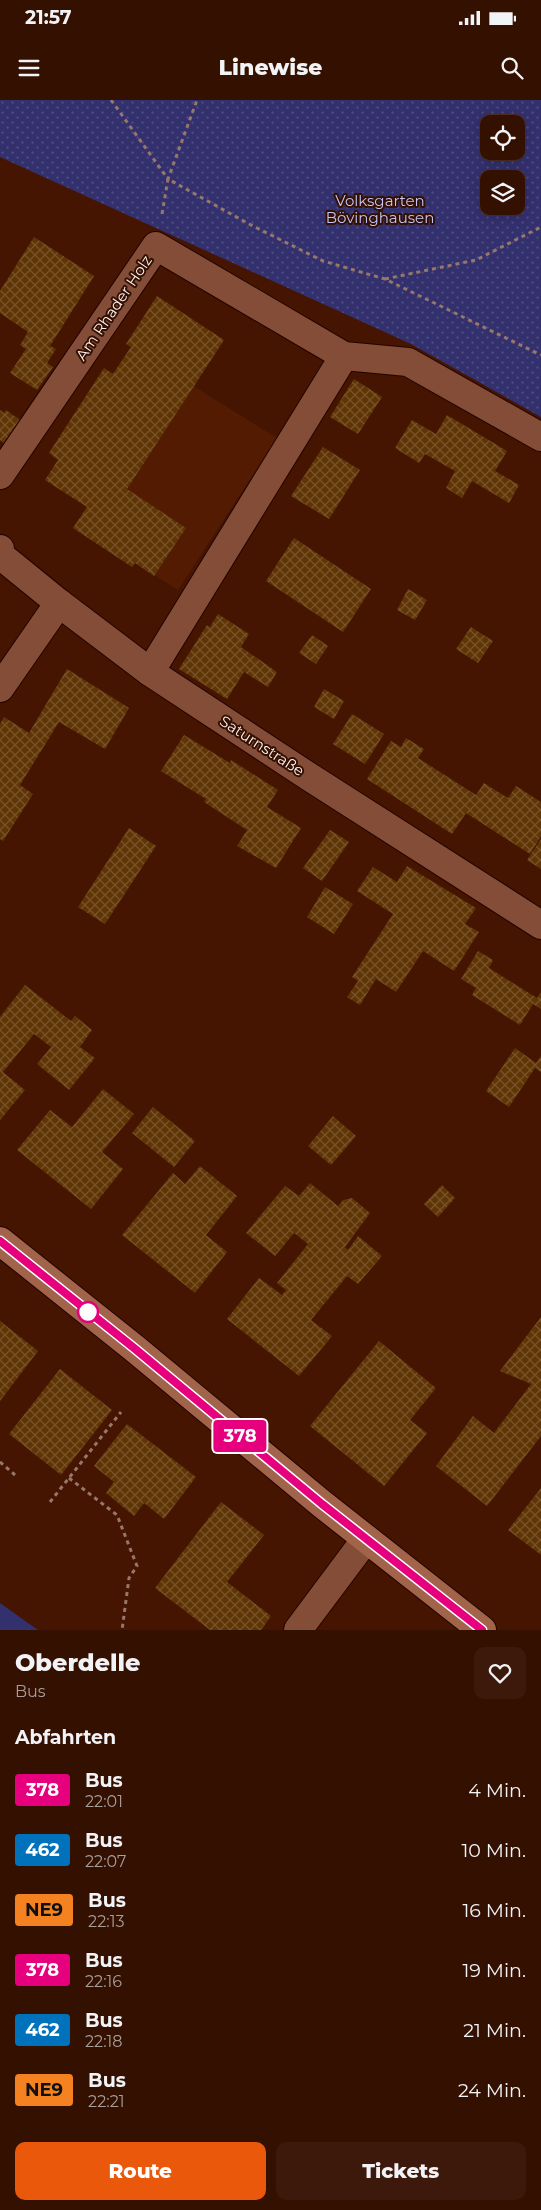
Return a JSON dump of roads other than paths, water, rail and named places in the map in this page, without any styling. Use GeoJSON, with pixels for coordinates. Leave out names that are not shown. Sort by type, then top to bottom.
{"type":"FeatureCollection","features":[{"type":"Feature","properties":{"kind":"main road"},"geometry":{"type":"LineString","coordinates":[[0,1241],[134,1348],[366,1539],[482,1630]]}},
{"type":"Feature","properties":{"kind":"street","name":"Am Rhader Holz"},"geometry":{"type":"LineString","coordinates":[[0,475],[156,246],[344,356],[408,362],[541,438]]}},
{"type":"Feature","properties":{"kind":"street"},"geometry":{"type":"LineString","coordinates":[[150,672],[344,356]]}},
{"type":"Feature","properties":{"kind":"street","name":"Saturnstraße"},"geometry":{"type":"LineString","coordinates":[[0,549],[0,555],[59,603],[150,672],[541,925]]}},
{"type":"Feature","properties":{"kind":"street"},"geometry":{"type":"LineString","coordinates":[[0,688],[59,603]]}},
{"type":"Feature","properties":{"kind":"street"},"geometry":{"type":"LineString","coordinates":[[298,1630],[366,1539]]}},
{"type":"Feature","properties":{"kind":"park label","name":"Volksgarten Bövinghausen"},"geometry":{"type":"Point","coordinates":[380,210]}}]}
